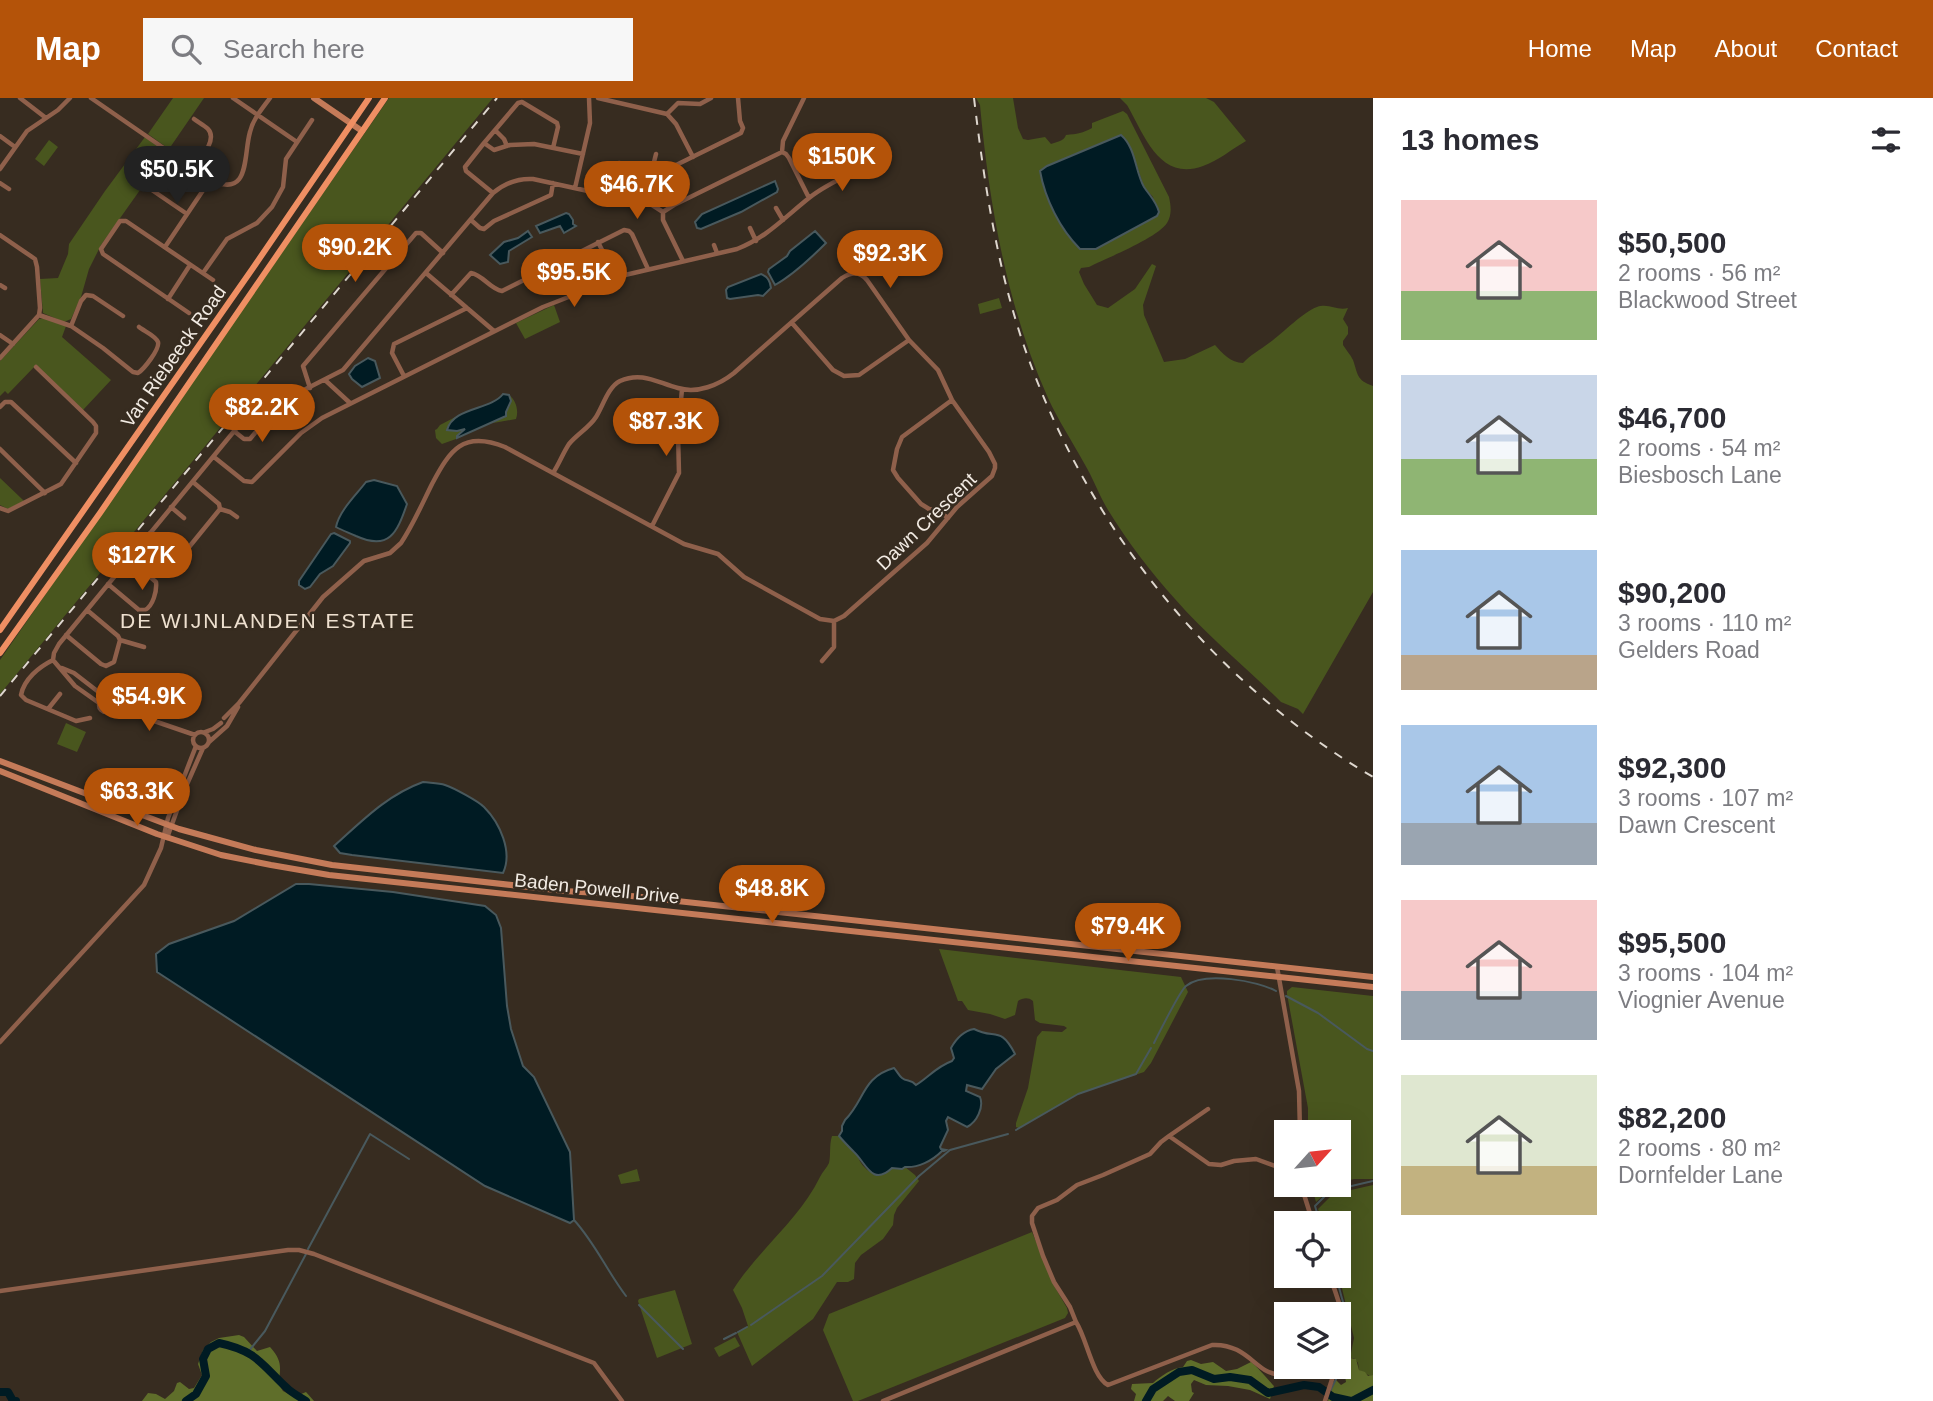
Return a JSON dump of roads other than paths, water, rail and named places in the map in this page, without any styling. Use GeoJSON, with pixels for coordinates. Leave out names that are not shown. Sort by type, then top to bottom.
{"type":"FeatureCollection","features":[{"type":"Feature","properties":{"kind":"main road"},"geometry":{"type":"LineString","coordinates":[[314,98],[362,131]]}},
{"type":"Feature","properties":{"kind":"main road","name":"Van Riebeeck Road"},"geometry":{"type":"LineString","coordinates":[[0,630],[369,98]]}},
{"type":"Feature","properties":{"kind":"main road","name":"Van Riebeeck Road"},"geometry":{"type":"LineString","coordinates":[[0,653],[385,98]]}},
{"type":"Feature","properties":{"kind":"main road"},"geometry":{"type":"LineString","coordinates":[[258,260],[268,268]]}},
{"type":"Feature","properties":{"kind":"main road"},"geometry":{"type":"LineString","coordinates":[[172,385],[182,393]]}},
{"type":"Feature","properties":{"kind":"main road"},"geometry":{"type":"LineString","coordinates":[[82,513],[93,522]]}},
{"type":"Feature","properties":{"kind":"main road","name":"Baden Powell Drive"},"geometry":{"type":"LineString","coordinates":[[0,761],[169,825],[233,845],[331,865],[1373,977]]}},
{"type":"Feature","properties":{"kind":"main road","name":"Baden Powell Drive"},"geometry":{"type":"LineString","coordinates":[[0,771],[221,855],[329,875],[1373,987]]}},
{"type":"Feature","properties":{"kind":"street"},"geometry":{"type":"LineString","coordinates":[[20,98],[46,118]]}},
{"type":"Feature","properties":{"kind":"street"},"geometry":{"type":"LineString","coordinates":[[0,169],[27,131],[58,110],[70,98]]}},
{"type":"Feature","properties":{"kind":"street"},"geometry":{"type":"LineString","coordinates":[[91,98],[210,180],[229,185],[241,177],[249,136],[258,114],[270,98]]}},
{"type":"Feature","properties":{"kind":"street"},"geometry":{"type":"LineString","coordinates":[[233,98],[297,142]]}},
{"type":"Feature","properties":{"kind":"street"},"geometry":{"type":"LineString","coordinates":[[575,188],[590,123],[589,98]]}},
{"type":"Feature","properties":{"kind":"street"},"geometry":{"type":"LineString","coordinates":[[598,98],[667,114],[676,124],[692,157]]}},
{"type":"Feature","properties":{"kind":"street"},"geometry":{"type":"LineString","coordinates":[[667,114],[678,103],[699,104],[711,98]]}},
{"type":"Feature","properties":{"kind":"street"},"geometry":{"type":"LineString","coordinates":[[620,163],[664,172],[742,132],[737,98]]}},
{"type":"Feature","properties":{"kind":"street"},"geometry":{"type":"LineString","coordinates":[[804,98],[783,141],[784,153],[809,198]]}},
{"type":"Feature","properties":{"kind":"street"},"geometry":{"type":"LineString","coordinates":[[493,193],[464,167],[518,103],[522,102],[557,123],[553,148]]}},
{"type":"Feature","properties":{"kind":"street"},"geometry":{"type":"LineString","coordinates":[[194,119],[210,131],[211,138],[194,168]]}},
{"type":"Feature","properties":{"kind":"street"},"geometry":{"type":"LineString","coordinates":[[203,273],[227,239],[257,223],[272,207],[284,187],[285,161],[312,120]]}},
{"type":"Feature","properties":{"kind":"street"},"geometry":{"type":"LineString","coordinates":[[495,130],[507,146]]}},
{"type":"Feature","properties":{"kind":"street"},"geometry":{"type":"LineString","coordinates":[[0,136],[15,147]]}},
{"type":"Feature","properties":{"kind":"street"},"geometry":{"type":"LineString","coordinates":[[484,143],[494,150],[534,144],[583,154]]}},
{"type":"Feature","properties":{"kind":"street"},"geometry":{"type":"LineString","coordinates":[[663,212],[784,153]]}},
{"type":"Feature","properties":{"kind":"street"},"geometry":{"type":"LineString","coordinates":[[652,170],[656,154]]}},
{"type":"Feature","properties":{"kind":"street"},"geometry":{"type":"LineString","coordinates":[[214,457],[244,481],[252,482],[301,433],[321,418],[543,307],[625,275],[737,249],[756,241],[820,190],[862,168]]}},
{"type":"Feature","properties":{"kind":"street"},"geometry":{"type":"LineString","coordinates":[[90,718],[76,721],[26,700],[21,692],[37,670],[53,660],[56,648],[66,635],[234,431],[246,420],[345,368],[493,193],[511,181],[533,178],[652,205],[663,212]]}},
{"type":"Feature","properties":{"kind":"street"},"geometry":{"type":"LineString","coordinates":[[165,247],[210,180]]}},
{"type":"Feature","properties":{"kind":"street"},"geometry":{"type":"LineString","coordinates":[[0,183],[9,189]]}},
{"type":"Feature","properties":{"kind":"street"},"geometry":{"type":"LineString","coordinates":[[471,219],[485,229],[494,221],[551,195],[554,183]]}},
{"type":"Feature","properties":{"kind":"street"},"geometry":{"type":"LineString","coordinates":[[146,186],[187,214]]}},
{"type":"Feature","properties":{"kind":"street"},"geometry":{"type":"LineString","coordinates":[[776,208],[783,220]]}},
{"type":"Feature","properties":{"kind":"street"},"geometry":{"type":"LineString","coordinates":[[663,212],[663,220],[683,261]]}},
{"type":"Feature","properties":{"kind":"street"},"geometry":{"type":"LineString","coordinates":[[189,313],[106,257],[101,249],[118,224],[126,220],[213,280]]}},
{"type":"Feature","properties":{"kind":"street"},"geometry":{"type":"LineString","coordinates":[[750,228],[756,241]]}},
{"type":"Feature","properties":{"kind":"street"},"geometry":{"type":"LineString","coordinates":[[451,295],[471,273],[477,274],[499,291],[624,230],[629,231],[648,270]]}},
{"type":"Feature","properties":{"kind":"street"},"geometry":{"type":"LineString","coordinates":[[310,388],[303,366],[416,233],[421,233],[443,253]]}},
{"type":"Feature","properties":{"kind":"street"},"geometry":{"type":"LineString","coordinates":[[0,235],[36,262],[39,315],[0,358]]}},
{"type":"Feature","properties":{"kind":"street"},"geometry":{"type":"LineString","coordinates":[[598,242],[604,254]]}},
{"type":"Feature","properties":{"kind":"street"},"geometry":{"type":"LineString","coordinates":[[714,244],[717,253]]}},
{"type":"Feature","properties":{"kind":"street"},"geometry":{"type":"LineString","coordinates":[[538,272],[535,262],[551,256],[556,263]]}},
{"type":"Feature","properties":{"kind":"street"},"geometry":{"type":"LineString","coordinates":[[569,257],[575,268]]}},
{"type":"Feature","properties":{"kind":"street"},"geometry":{"type":"LineString","coordinates":[[168,299],[190,265]]}},
{"type":"Feature","properties":{"kind":"street"},"geometry":{"type":"LineString","coordinates":[[426,273],[494,331]]}},
{"type":"Feature","properties":{"kind":"street","name":"Dawn Crescent"},"geometry":{"type":"LineString","coordinates":[[553,473],[570,443],[596,418],[616,384],[638,377],[650,377],[681,389],[706,388],[724,380],[842,278],[857,273],[867,280],[909,340],[935,366],[952,400],[995,464],[992,476],[948,517],[927,543],[844,616],[834,621]]}},
{"type":"Feature","properties":{"kind":"street"},"geometry":{"type":"LineString","coordinates":[[71,326],[86,295],[93,296],[123,316]]}},
{"type":"Feature","properties":{"kind":"street"},"geometry":{"type":"LineString","coordinates":[[404,376],[392,353],[394,344],[467,308]]}},
{"type":"Feature","properties":{"kind":"street"},"geometry":{"type":"LineString","coordinates":[[39,315],[71,326],[138,373],[144,369],[158,347],[156,339],[138,327]]}},
{"type":"Feature","properties":{"kind":"street"},"geometry":{"type":"LineString","coordinates":[[792,323],[834,370],[844,376],[859,375],[909,340]]}},
{"type":"Feature","properties":{"kind":"street"},"geometry":{"type":"LineString","coordinates":[[0,335],[13,344]]}},
{"type":"Feature","properties":{"kind":"street"},"geometry":{"type":"LineString","coordinates":[[2,512],[61,484],[95,435],[96,426],[36,368]]}},
{"type":"Feature","properties":{"kind":"street"},"geometry":{"type":"LineString","coordinates":[[325,380],[351,403]]}},
{"type":"Feature","properties":{"kind":"street"},"geometry":{"type":"LineString","coordinates":[[652,526],[679,473],[681,389]]}},
{"type":"Feature","properties":{"kind":"street"},"geometry":{"type":"LineString","coordinates":[[948,517],[921,504],[893,470],[902,437],[952,400]]}},
{"type":"Feature","properties":{"kind":"street"},"geometry":{"type":"LineString","coordinates":[[0,407],[5,402],[11,402],[76,463]]}},
{"type":"Feature","properties":{"kind":"street"},"geometry":{"type":"LineString","coordinates":[[234,431],[244,439],[250,439],[264,422],[261,412]]}},
{"type":"Feature","properties":{"kind":"street"},"geometry":{"type":"LineString","coordinates":[[203,748],[193,742],[195,735],[213,729],[239,702],[323,597],[357,566],[390,552],[401,543],[444,463],[455,449],[472,442],[491,442],[505,447],[684,544],[718,554],[744,577],[820,619],[834,621],[834,648],[822,660]]}},
{"type":"Feature","properties":{"kind":"street"},"geometry":{"type":"LineString","coordinates":[[0,449],[45,493]]}},
{"type":"Feature","properties":{"kind":"street"},"geometry":{"type":"LineString","coordinates":[[193,482],[218,502],[220,509]]}},
{"type":"Feature","properties":{"kind":"street"},"geometry":{"type":"LineString","coordinates":[[172,507],[184,519]]}},
{"type":"Feature","properties":{"kind":"street"},"geometry":{"type":"LineString","coordinates":[[220,509],[237,517]]}},
{"type":"Feature","properties":{"kind":"street"},"geometry":{"type":"LineString","coordinates":[[150,533],[176,554],[182,554],[220,509]]}},
{"type":"Feature","properties":{"kind":"street"},"geometry":{"type":"LineString","coordinates":[[108,584],[139,610],[150,607],[156,581],[129,559]]}},
{"type":"Feature","properties":{"kind":"street"},"geometry":{"type":"LineString","coordinates":[[87,610],[120,640],[144,647]]}},
{"type":"Feature","properties":{"kind":"street"},"geometry":{"type":"LineString","coordinates":[[66,635],[106,666],[113,663],[120,640]]}},
{"type":"Feature","properties":{"kind":"street"},"geometry":{"type":"LineString","coordinates":[[53,660],[69,680],[99,704],[100,709],[104,712],[114,706]]}},
{"type":"Feature","properties":{"kind":"street"},"geometry":{"type":"LineString","coordinates":[[61,668],[74,673],[104,697],[111,699],[114,706],[195,735]]}},
{"type":"Feature","properties":{"kind":"street"},"geometry":{"type":"LineString","coordinates":[[82,691],[88,684]]}},
{"type":"Feature","properties":{"kind":"street"},"geometry":{"type":"LineString","coordinates":[[48,709],[60,694]]}},
{"type":"Feature","properties":{"kind":"street"},"geometry":{"type":"LineString","coordinates":[[99,704],[104,697]]}},
{"type":"Feature","properties":{"kind":"street"},"geometry":{"type":"LineString","coordinates":[[169,825],[203,748],[224,730],[239,702]]}},
{"type":"Feature","properties":{"kind":"street"},"geometry":{"type":"LineString","coordinates":[[204,732],[208,734],[209,742]]}},
{"type":"Feature","properties":{"kind":"street"},"geometry":{"type":"LineString","coordinates":[[0,1042],[144,885],[166,836],[196,746]]}},
{"type":"Feature","properties":{"kind":"street"},"geometry":{"type":"LineString","coordinates":[[1277,967],[1299,1091],[1300,1120]]}},
{"type":"Feature","properties":{"kind":"street"},"geometry":{"type":"LineString","coordinates":[[1208,1109],[1161,1142],[1150,1154],[1077,1185],[1058,1200],[1038,1208],[1032,1216],[1032,1223],[1054,1282],[1070,1307],[1100,1379],[1108,1385],[1204,1347],[1216,1345],[1235,1348],[1274,1374]]}},
{"type":"Feature","properties":{"kind":"street"},"geometry":{"type":"LineString","coordinates":[[1169,1136],[1209,1164],[1221,1165],[1256,1159],[1274,1166]]}},
{"type":"Feature","properties":{"kind":"street"},"geometry":{"type":"LineString","coordinates":[[0,1291],[299,1250],[594,1363],[622,1401]]}},
{"type":"Feature","properties":{"kind":"street"},"geometry":{"type":"LineString","coordinates":[[883,1401],[1076,1322]]}},
{"type":"Feature","properties":{"kind":"street"},"geometry":{"type":"LineString","coordinates":[[1325,1400],[1332,1379]]}},
{"type":"Feature","properties":{"kind":"water"},"geometry":{"type":"Polygon","coordinates":[[[1121,135],[1130,146],[1141,181],[1159,212],[1157,216],[1096,249],[1080,249],[1054,213],[1040,171],[1121,135]]]}},
{"type":"Feature","properties":{"kind":"water"},"geometry":{"type":"Polygon","coordinates":[[[775,181],[777,192],[741,212],[701,229],[697,228],[695,222],[702,214],[775,181]]]}},
{"type":"Feature","properties":{"kind":"water"},"geometry":{"type":"Polygon","coordinates":[[[566,213],[576,226],[564,233],[560,226],[540,233],[536,226],[566,213]]]}},
{"type":"Feature","properties":{"kind":"water"},"geometry":{"type":"Polygon","coordinates":[[[528,231],[532,237],[509,251],[508,262],[500,264],[490,255],[504,242],[518,238],[528,231]]]}},
{"type":"Feature","properties":{"kind":"water"},"geometry":{"type":"Polygon","coordinates":[[[815,231],[826,243],[775,285],[769,269],[815,231]]]}},
{"type":"Feature","properties":{"kind":"water"},"geometry":{"type":"Polygon","coordinates":[[[761,274],[768,280],[771,288],[763,296],[727,298],[728,287],[761,274]]]}},
{"type":"Feature","properties":{"kind":"water"},"geometry":{"type":"Polygon","coordinates":[[[368,358],[375,361],[380,378],[362,387],[349,374],[355,366],[368,358]]]}},
{"type":"Feature","properties":{"kind":"water"},"geometry":{"type":"Polygon","coordinates":[[[503,394],[509,395],[511,401],[506,416],[457,438],[465,429],[447,430],[457,417],[490,403],[503,394]]]}},
{"type":"Feature","properties":{"kind":"water"},"geometry":{"type":"Polygon","coordinates":[[[374,480],[397,486],[407,504],[395,531],[384,540],[376,541],[336,527],[353,498],[366,482],[374,480]]]}},
{"type":"Feature","properties":{"kind":"water"},"geometry":{"type":"Polygon","coordinates":[[[334,533],[350,543],[333,566],[305,589],[299,585],[299,581],[334,533]]]}},
{"type":"Feature","properties":{"kind":"water"},"geometry":{"type":"Polygon","coordinates":[[[423,782],[443,784],[484,807],[500,829],[506,847],[503,873],[352,855],[340,853],[334,846],[386,801],[423,782]]]}},
{"type":"Feature","properties":{"kind":"water"},"geometry":{"type":"Polygon","coordinates":[[[296,884],[393,892],[485,906],[496,915],[501,928],[511,1029],[523,1066],[534,1077],[570,1152],[574,1220],[570,1223],[485,1186],[157,972],[156,954],[169,944],[234,921],[296,884]]]}},
{"type":"Feature","properties":{"kind":"water"},"geometry":{"type":"Polygon","coordinates":[[[974,1029],[1001,1036],[1015,1054],[996,1069],[982,1089],[967,1085],[966,1091],[980,1097],[981,1105],[977,1118],[967,1127],[948,1117],[948,1130],[940,1147],[946,1150],[925,1163],[874,1174],[839,1136],[845,1120],[870,1083],[894,1068],[902,1078],[916,1085],[952,1061],[953,1045],[963,1034],[974,1029]]]}},
{"type":"Feature","properties":{"kind":"waterway"},"geometry":{"type":"LineString","coordinates":[[1154,1043],[1183,989],[1194,981],[1231,979],[1276,991]]}},
{"type":"Feature","properties":{"kind":"waterway"},"geometry":{"type":"LineString","coordinates":[[1286,996],[1318,1013],[1373,1051]]}},
{"type":"Feature","properties":{"kind":"waterway"},"geometry":{"type":"LineString","coordinates":[[1016,1130],[1078,1094],[1136,1074],[1151,1048]]}},
{"type":"Feature","properties":{"kind":"waterway"},"geometry":{"type":"LineString","coordinates":[[308,1249],[370,1134],[409,1159]]}},
{"type":"Feature","properties":{"kind":"waterway"},"geometry":{"type":"LineString","coordinates":[[751,1325],[822,1276],[919,1176],[950,1150],[1008,1134]]}},
{"type":"Feature","properties":{"kind":"waterway"},"geometry":{"type":"LineString","coordinates":[[1316,1211],[1315,1206],[1330,1191],[1373,1181]]}},
{"type":"Feature","properties":{"kind":"waterway"},"geometry":{"type":"LineString","coordinates":[[574,1220],[626,1296]]}},
{"type":"Feature","properties":{"kind":"waterway"},"geometry":{"type":"LineString","coordinates":[[248,1352],[265,1331],[306,1254]]}},
{"type":"Feature","properties":{"kind":"waterway"},"geometry":{"type":"LineString","coordinates":[[1329,1394],[1347,1355],[1350,1339],[1340,1288]]}},
{"type":"Feature","properties":{"kind":"waterway"},"geometry":{"type":"LineString","coordinates":[[639,1305],[683,1349]]}},
{"type":"Feature","properties":{"kind":"waterway"},"geometry":{"type":"LineString","coordinates":[[738,1332],[747,1327]]}},
{"type":"Feature","properties":{"kind":"waterway"},"geometry":{"type":"LineString","coordinates":[[724,1339],[736,1333]]}},
{"type":"Feature","properties":{"kind":"waterway"},"geometry":{"type":"LineString","coordinates":[[186,1401],[196,1394],[206,1376],[203,1359],[208,1349],[219,1343],[250,1354],[289,1390],[306,1401]]}},
{"type":"Feature","properties":{"kind":"waterway"},"geometry":{"type":"LineString","coordinates":[[1146,1401],[1153,1389],[1179,1372],[1192,1370],[1214,1379],[1230,1377],[1250,1380],[1268,1393],[1304,1385],[1319,1387],[1333,1397],[1351,1401]]}},
{"type":"Feature","properties":{"kind":"waterway"},"geometry":{"type":"LineString","coordinates":[[1352,1401],[1373,1390]]}},
{"type":"Feature","properties":{"kind":"waterway"},"geometry":{"type":"LineString","coordinates":[[0,1392],[8,1392],[13,1401],[16,1401]]}},
{"type":"Feature","properties":{"kind":"railway"},"geometry":{"type":"LineString","coordinates":[[0,696],[497,98]]}},
{"type":"Feature","properties":{"kind":"railway"},"geometry":{"type":"LineString","coordinates":[[974,98],[982,161],[1006,286],[1024,346],[1050,412],[1082,475],[1119,536],[1161,593],[1207,646],[1258,694],[1314,738],[1373,777]]}},
{"type":"Feature","properties":{"kind":"district","name":"DE WIJNLANDEN ESTATE"},"geometry":{"type":"Point","coordinates":[268,621]}}]}
